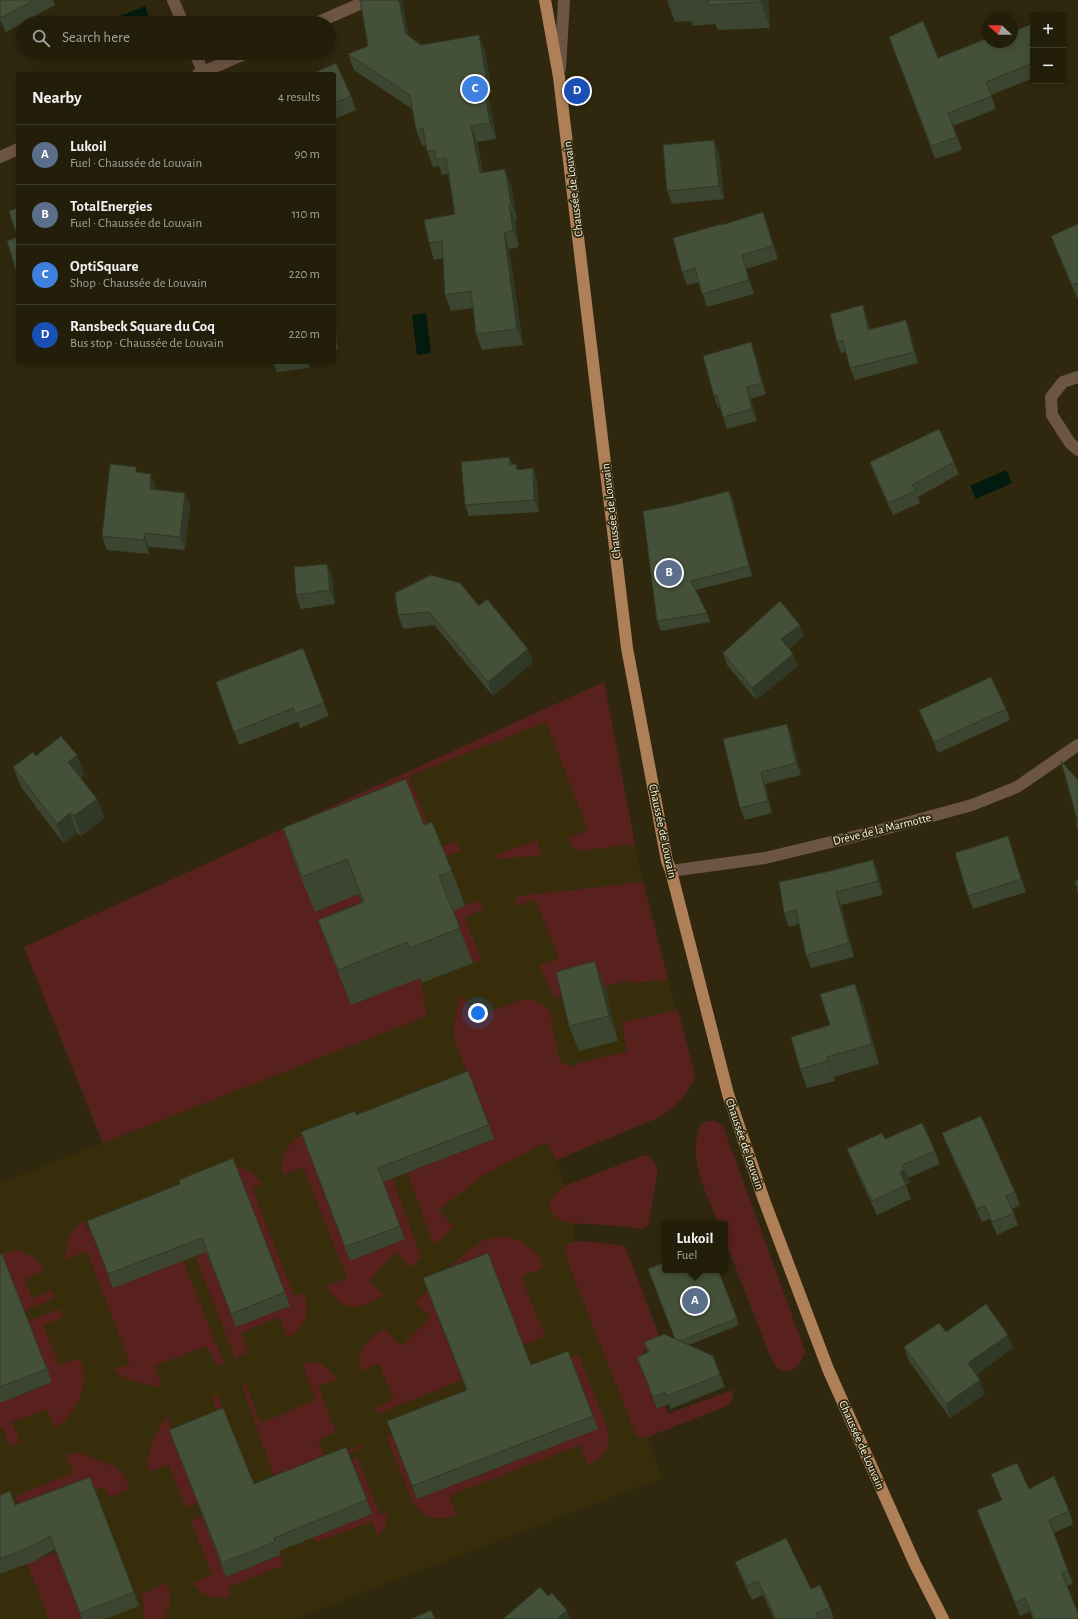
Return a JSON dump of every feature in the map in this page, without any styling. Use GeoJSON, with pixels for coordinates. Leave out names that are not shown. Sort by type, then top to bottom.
{"type":"FeatureCollection","features":[{"type":"Feature","properties":{"kind":"main road","name":"Chaussée de Louvain"},"geometry":{"type":"LineString","coordinates":[[545,0],[559,78],[627,648],[667,861],[728,1094],[764,1200],[828,1369],[915,1564],[943,1619]]}},
{"type":"Feature","properties":{"kind":"street"},"geometry":{"type":"LineString","coordinates":[[173,0],[180,16]]}},
{"type":"Feature","properties":{"kind":"street"},"geometry":{"type":"LineString","coordinates":[[332,16],[369,0]]}},
{"type":"Feature","properties":{"kind":"street"},"geometry":{"type":"LineString","coordinates":[[559,78],[564,0]]}},
{"type":"Feature","properties":{"kind":"street"},"geometry":{"type":"LineString","coordinates":[[197,60],[201,72]]}},
{"type":"Feature","properties":{"kind":"street"},"geometry":{"type":"LineString","coordinates":[[203,72],[230,60]]}},
{"type":"Feature","properties":{"kind":"street"},"geometry":{"type":"LineString","coordinates":[[0,157],[16,150]]}},
{"type":"Feature","properties":{"kind":"street"},"geometry":{"type":"LineString","coordinates":[[1078,377],[1063,382],[1051,397],[1052,415],[1070,443],[1078,450]]}},
{"type":"Feature","properties":{"kind":"street","name":"Drève de la Marmotte"},"geometry":{"type":"LineString","coordinates":[[671,872],[765,858],[877,831],[972,805],[1017,787],[1078,745]]}},
{"type":"Feature","properties":{"kind":"shaded area"},"geometry":{"type":"Polygon","coordinates":[[[145,6],[149,16],[120,16],[145,6]]]}},
{"type":"Feature","properties":{"kind":"shaded area"},"geometry":{"type":"Polygon","coordinates":[[[426,313],[431,353],[417,355],[412,315],[426,313]]]}},
{"type":"Feature","properties":{"kind":"shaded area"},"geometry":{"type":"Polygon","coordinates":[[[1006,470],[1012,483],[976,499],[970,486],[1006,470]]]}},
{"type":"Feature","properties":{"kind":"shaded area"},"geometry":{"type":"Polygon","coordinates":[[[604,682],[639,864],[668,979],[695,1075],[686,1094],[674,1107],[660,1117],[556,1161],[565,1186],[575,1223],[574,1241],[662,1478],[294,1619],[0,1619],[0,1183],[102,1143],[24,947],[604,682]]]}},
{"type":"Feature","properties":{"kind":"shaded area"},"geometry":{"type":"Polygon","coordinates":[[[604,682],[635,844],[579,851],[573,848],[568,838],[588,830],[546,722],[409,776],[437,849],[457,841],[461,851],[359,894],[376,937],[420,978],[427,1016],[103,1143],[24,947],[604,682]]]}},
{"type":"Feature","properties":{"kind":"shaded area"},"geometry":{"type":"Polygon","coordinates":[[[537,840],[543,855],[495,859],[494,856],[537,840]]]}},
{"type":"Feature","properties":{"kind":"shaded area"},"geometry":{"type":"Polygon","coordinates":[[[643,882],[668,979],[638,983],[628,981],[555,998],[539,966],[559,958],[535,899],[515,906],[514,904],[518,896],[643,882]]]}},
{"type":"Feature","properties":{"kind":"shaded area"},"geometry":{"type":"Polygon","coordinates":[[[480,900],[484,909],[465,917],[481,960],[473,963],[452,911],[480,900]]]}},
{"type":"Feature","properties":{"kind":"shaded area"},"geometry":{"type":"Polygon","coordinates":[[[464,996],[473,1019],[521,1000],[531,999],[545,1006],[550,1012],[558,1056],[563,1064],[573,1066],[581,1062],[627,1052],[622,1022],[678,1010],[695,1075],[682,1099],[660,1117],[556,1160],[546,1142],[484,1175],[439,1210],[454,1227],[434,1245],[407,1173],[494,1139],[370,1128],[363,1110],[370,1108],[374,1118],[470,1080],[455,1039],[456,1011],[458,1004],[464,996]]]}},
{"type":"Feature","properties":{"kind":"shaded area"},"geometry":{"type":"Polygon","coordinates":[[[356,1113],[360,1124],[350,1260],[404,1239],[383,1182],[392,1178],[421,1257],[411,1267],[396,1252],[369,1281],[383,1295],[367,1304],[352,1307],[339,1301],[327,1286],[347,1278],[303,1167],[283,1175],[282,1164],[285,1152],[292,1143],[301,1136],[323,1125],[356,1113]]]}},
{"type":"Feature","properties":{"kind":"shaded area"},"geometry":{"type":"Polygon","coordinates":[[[708,1121],[715,1121],[723,1126],[805,1351],[802,1360],[792,1370],[788,1371],[778,1368],[771,1358],[728,1248],[728,1221],[718,1221],[704,1188],[697,1162],[696,1149],[697,1136],[701,1124],[708,1121]]]}},
{"type":"Feature","properties":{"kind":"shaded area"},"geometry":{"type":"Polygon","coordinates":[[[647,1155],[654,1161],[658,1169],[649,1222],[643,1229],[567,1223],[554,1216],[549,1207],[550,1203],[559,1190],[565,1186],[647,1155]]]}},
{"type":"Feature","properties":{"kind":"shaded area"},"geometry":{"type":"Polygon","coordinates":[[[233,1165],[250,1172],[262,1184],[252,1188],[294,1296],[303,1293],[307,1307],[301,1326],[296,1332],[287,1337],[279,1317],[241,1333],[249,1353],[235,1358],[195,1256],[206,1251],[290,1306],[164,1209],[155,1192],[161,1189],[163,1196],[233,1165]]]}},
{"type":"Feature","properties":{"kind":"shaded area"},"geometry":{"type":"Polygon","coordinates":[[[145,1196],[151,1211],[92,1234],[113,1288],[183,1260],[224,1363],[217,1366],[207,1346],[154,1366],[162,1387],[136,1382],[118,1374],[113,1370],[130,1364],[87,1251],[66,1259],[67,1242],[69,1237],[74,1229],[84,1221],[88,1230],[145,1207],[141,1197],[145,1196]]]}},
{"type":"Feature","properties":{"kind":"shaded area"},"geometry":{"type":"Polygon","coordinates":[[[502,1236],[521,1241],[537,1253],[543,1268],[521,1277],[545,1336],[523,1345],[462,1380],[377,1414],[375,1408],[394,1400],[379,1364],[360,1371],[360,1357],[364,1346],[368,1341],[384,1329],[401,1346],[431,1317],[415,1303],[467,1251],[484,1240],[502,1236]]]}},
{"type":"Feature","properties":{"kind":"shaded area"},"geometry":{"type":"Polygon","coordinates":[[[574,1241],[625,1246],[662,1343],[643,1351],[668,1414],[732,1390],[732,1399],[727,1406],[645,1438],[639,1438],[635,1433],[566,1257],[564,1250],[567,1244],[574,1241]]]}},
{"type":"Feature","properties":{"kind":"shaded area"},"geometry":{"type":"Polygon","coordinates":[[[16,1250],[33,1257],[40,1263],[45,1271],[25,1279],[32,1298],[52,1290],[55,1298],[24,1311],[0,1270],[0,1254],[16,1250]]]}},
{"type":"Feature","properties":{"kind":"shaded area"},"geometry":{"type":"Polygon","coordinates":[[[60,1309],[63,1317],[43,1325],[59,1365],[78,1358],[82,1365],[84,1377],[81,1394],[67,1418],[55,1428],[47,1409],[12,1422],[20,1442],[10,1446],[3,1427],[0,1428],[0,1403],[52,1382],[28,1321],[60,1309]]]}},
{"type":"Feature","properties":{"kind":"shaded area"},"geometry":{"type":"Polygon","coordinates":[[[578,1354],[606,1424],[609,1440],[606,1450],[600,1458],[588,1465],[580,1445],[449,1496],[457,1515],[444,1518],[432,1518],[422,1513],[418,1509],[413,1503],[386,1436],[392,1435],[417,1499],[598,1429],[527,1374],[578,1354]]]}},
{"type":"Feature","properties":{"kind":"shaded area"},"geometry":{"type":"Polygon","coordinates":[[[310,1362],[322,1364],[338,1379],[318,1387],[336,1432],[318,1440],[326,1459],[363,1444],[364,1447],[276,1482],[242,1386],[245,1384],[261,1423],[316,1400],[302,1363],[310,1362]]]}},
{"type":"Feature","properties":{"kind":"shaded area"},"geometry":{"type":"Polygon","coordinates":[[[218,1395],[228,1422],[198,1503],[186,1508],[169,1465],[149,1472],[148,1457],[152,1442],[167,1416],[175,1435],[219,1417],[212,1398],[218,1395]]]}},
{"type":"Feature","properties":{"kind":"shaded area"},"geometry":{"type":"Polygon","coordinates":[[[79,1453],[115,1467],[122,1473],[130,1489],[110,1497],[103,1487],[25,1518],[16,1496],[73,1473],[66,1454],[79,1453]]]}},
{"type":"Feature","properties":{"kind":"shaded area"},"geometry":{"type":"Polygon","coordinates":[[[357,1457],[380,1515],[388,1512],[385,1527],[378,1536],[372,1522],[316,1542],[313,1537],[372,1514],[351,1461],[357,1457]]]}},
{"type":"Feature","properties":{"kind":"shaded area"},"geometry":{"type":"Polygon","coordinates":[[[202,1516],[227,1577],[280,1555],[285,1565],[228,1587],[231,1597],[214,1597],[201,1592],[193,1583],[212,1575],[191,1521],[202,1516]]]}},
{"type":"Feature","properties":{"kind":"shaded area"},"geometry":{"type":"Polygon","coordinates":[[[56,1552],[82,1619],[49,1619],[27,1564],[56,1552]]]}},
{"type":"Feature","properties":{"kind":"shaded area"},"geometry":{"type":"Polygon","coordinates":[[[167,1583],[170,1602],[166,1615],[163,1619],[146,1619],[142,1611],[145,1610],[141,1595],[167,1583]]]}},
{"type":"Feature","properties":{"kind":"building"},"geometry":{"type":"Polygon","coordinates":[[[0,0],[34,0],[1,18],[0,0]]]}},
{"type":"Feature","properties":{"kind":"building"},"geometry":{"type":"Polygon","coordinates":[[[360,0],[399,0],[406,34],[421,45],[479,35],[486,77],[482,77],[490,123],[471,126],[480,173],[505,169],[511,204],[509,204],[513,231],[504,233],[517,329],[476,334],[471,291],[445,295],[442,241],[429,243],[424,220],[455,214],[446,158],[436,159],[435,150],[427,151],[423,128],[416,130],[410,95],[348,54],[368,46],[360,0]]]}},
{"type":"Feature","properties":{"kind":"building"},"geometry":{"type":"Polygon","coordinates":[[[708,0],[761,0],[761,2],[708,5],[708,0]]]}},
{"type":"Feature","properties":{"kind":"building"},"geometry":{"type":"Polygon","coordinates":[[[923,21],[938,58],[982,40],[982,48],[1018,48],[1018,30],[1030,25],[1030,64],[986,82],[992,96],[948,113],[957,137],[931,146],[889,37],[923,21]]]}},
{"type":"Feature","properties":{"kind":"building"},"geometry":{"type":"Polygon","coordinates":[[[336,63],[351,96],[336,102],[336,72],[316,72],[336,63]]]}},
{"type":"Feature","properties":{"kind":"building"},"geometry":{"type":"Polygon","coordinates":[[[714,140],[719,186],[667,191],[663,145],[714,140]]]}},
{"type":"Feature","properties":{"kind":"building"},"geometry":{"type":"Polygon","coordinates":[[[16,209],[16,234],[9,211],[16,209]]]}},
{"type":"Feature","properties":{"kind":"building"},"geometry":{"type":"Polygon","coordinates":[[[763,212],[773,246],[742,255],[749,280],[702,294],[695,268],[682,272],[673,238],[763,212]]]}},
{"type":"Feature","properties":{"kind":"building"},"geometry":{"type":"Polygon","coordinates":[[[1078,224],[1078,284],[1072,285],[1051,236],[1078,224]]]}},
{"type":"Feature","properties":{"kind":"building"},"geometry":{"type":"Polygon","coordinates":[[[16,237],[16,271],[7,241],[16,237]]]}},
{"type":"Feature","properties":{"kind":"building"},"geometry":{"type":"Polygon","coordinates":[[[863,305],[868,330],[906,320],[914,352],[850,368],[843,340],[837,342],[830,314],[863,305]]]}},
{"type":"Feature","properties":{"kind":"building"},"geometry":{"type":"Polygon","coordinates":[[[751,342],[762,383],[747,387],[752,409],[723,417],[717,395],[714,396],[703,356],[751,342]]]}},
{"type":"Feature","properties":{"kind":"building"},"geometry":{"type":"Polygon","coordinates":[[[939,429],[954,462],[912,485],[916,491],[888,503],[870,462],[939,429]]]}},
{"type":"Feature","properties":{"kind":"building"},"geometry":{"type":"Polygon","coordinates":[[[509,457],[510,465],[516,464],[517,470],[533,468],[534,500],[465,505],[461,462],[509,457]]]}},
{"type":"Feature","properties":{"kind":"building"},"geometry":{"type":"Polygon","coordinates":[[[110,464],[136,467],[136,472],[151,474],[150,489],[185,493],[180,537],[144,533],[144,540],[102,536],[110,464]]]}},
{"type":"Feature","properties":{"kind":"building"},"geometry":{"type":"Polygon","coordinates":[[[729,491],[749,566],[691,581],[707,613],[657,621],[643,511],[675,505],[729,491]]]}},
{"type":"Feature","properties":{"kind":"building"},"geometry":{"type":"Polygon","coordinates":[[[327,564],[330,590],[296,595],[294,567],[327,564]]]}},
{"type":"Feature","properties":{"kind":"building"},"geometry":{"type":"Polygon","coordinates":[[[431,575],[460,583],[479,606],[487,599],[528,649],[488,682],[429,612],[398,615],[395,593],[431,575]]]}},
{"type":"Feature","properties":{"kind":"building"},"geometry":{"type":"Polygon","coordinates":[[[780,601],[800,625],[781,639],[793,654],[752,688],[723,653],[780,601]]]}},
{"type":"Feature","properties":{"kind":"building"},"geometry":{"type":"Polygon","coordinates":[[[303,648],[324,703],[295,714],[293,708],[234,732],[216,682],[303,648]]]}},
{"type":"Feature","properties":{"kind":"building"},"geometry":{"type":"Polygon","coordinates":[[[991,677],[1006,709],[934,742],[919,710],[991,677]]]}},
{"type":"Feature","properties":{"kind":"building"},"geometry":{"type":"Polygon","coordinates":[[[787,724],[796,763],[761,772],[768,801],[740,808],[723,739],[787,724]]]}},
{"type":"Feature","properties":{"kind":"building"},"geometry":{"type":"Polygon","coordinates":[[[61,736],[77,755],[68,762],[97,799],[74,816],[70,813],[57,824],[13,767],[33,752],[36,756],[61,736]]]}},
{"type":"Feature","properties":{"kind":"building"},"geometry":{"type":"Polygon","coordinates":[[[1061,761],[1078,780],[1078,823],[1061,761]]]}},
{"type":"Feature","properties":{"kind":"building"},"geometry":{"type":"Polygon","coordinates":[[[406,779],[424,825],[432,822],[452,871],[439,876],[460,928],[409,948],[407,942],[338,970],[318,920],[364,902],[347,859],[302,877],[283,828],[406,779]]]}},
{"type":"Feature","properties":{"kind":"building"},"geometry":{"type":"Polygon","coordinates":[[[1008,836],[1021,879],[968,896],[955,853],[1008,836]]]}},
{"type":"Feature","properties":{"kind":"building"},"geometry":{"type":"Polygon","coordinates":[[[873,860],[878,881],[836,892],[849,943],[806,955],[796,910],[784,913],[779,882],[873,860]]]}},
{"type":"Feature","properties":{"kind":"building"},"geometry":{"type":"Polygon","coordinates":[[[1078,880],[1078,894],[1075,881],[1078,880]]]}},
{"type":"Feature","properties":{"kind":"building"},"geometry":{"type":"Polygon","coordinates":[[[595,961],[609,1016],[569,1026],[556,972],[595,961]]]}},
{"type":"Feature","properties":{"kind":"building"},"geometry":{"type":"Polygon","coordinates":[[[855,984],[872,1044],[827,1057],[828,1061],[800,1069],[791,1037],[830,1025],[820,994],[855,984]]]}},
{"type":"Feature","properties":{"kind":"building"},"geometry":{"type":"Polygon","coordinates":[[[468,1071],[489,1125],[378,1168],[400,1226],[345,1247],[301,1132],[355,1111],[356,1115],[468,1071]]]}},
{"type":"Feature","properties":{"kind":"building"},"geometry":{"type":"Polygon","coordinates":[[[981,1116],[1015,1192],[1006,1196],[1014,1213],[992,1222],[985,1206],[977,1209],[942,1133],[981,1116]]]}},
{"type":"Feature","properties":{"kind":"building"},"geometry":{"type":"Polygon","coordinates":[[[922,1123],[935,1151],[902,1165],[905,1169],[900,1172],[906,1185],[872,1201],[847,1149],[882,1133],[885,1139],[922,1123]]]}},
{"type":"Feature","properties":{"kind":"building"},"geometry":{"type":"Polygon","coordinates":[[[233,1158],[285,1292],[231,1314],[202,1238],[108,1274],[87,1221],[180,1184],[179,1180],[233,1158]]]}},
{"type":"Feature","properties":{"kind":"building"},"geometry":{"type":"Polygon","coordinates":[[[488,1253],[531,1365],[568,1351],[593,1416],[412,1486],[387,1421],[467,1390],[423,1278],[488,1253]]]}},
{"type":"Feature","properties":{"kind":"building"},"geometry":{"type":"Polygon","coordinates":[[[2,1254],[47,1369],[0,1387],[0,1255],[2,1254]]]}},
{"type":"Feature","properties":{"kind":"building"},"geometry":{"type":"Polygon","coordinates":[[[662,1263],[662,1273],[719,1273],[737,1318],[680,1341],[675,1339],[648,1269],[662,1263]]]}},
{"type":"Feature","properties":{"kind":"building"},"geometry":{"type":"Polygon","coordinates":[[[986,1304],[1008,1335],[968,1363],[980,1380],[946,1404],[904,1347],[939,1323],[946,1332],[986,1304]]]}},
{"type":"Feature","properties":{"kind":"building"},"geometry":{"type":"Polygon","coordinates":[[[664,1334],[713,1356],[720,1375],[666,1396],[665,1392],[653,1397],[637,1357],[649,1352],[644,1342],[664,1334]]]}},
{"type":"Feature","properties":{"kind":"building"},"geometry":{"type":"Polygon","coordinates":[[[223,1408],[254,1484],[346,1447],[367,1500],[274,1538],[275,1542],[222,1563],[169,1430],[223,1408]]]}},
{"type":"Feature","properties":{"kind":"building"},"geometry":{"type":"Polygon","coordinates":[[[1017,1463],[1029,1489],[1054,1476],[1069,1511],[1049,1520],[1068,1571],[1062,1573],[1078,1613],[1078,1619],[1034,1619],[1025,1598],[1015,1603],[977,1510],[1002,1500],[991,1474],[1017,1463]]]}},
{"type":"Feature","properties":{"kind":"building"},"geometry":{"type":"Polygon","coordinates":[[[90,1477],[134,1592],[80,1613],[50,1536],[30,1547],[0,1559],[0,1495],[10,1491],[15,1505],[90,1477]]]}},
{"type":"Feature","properties":{"kind":"building"},"geometry":{"type":"Polygon","coordinates":[[[786,1538],[811,1589],[820,1585],[830,1607],[816,1613],[819,1619],[776,1619],[758,1581],[747,1586],[735,1562],[786,1538]]]}},
{"type":"Feature","properties":{"kind":"building"},"geometry":{"type":"Polygon","coordinates":[[[540,1587],[548,1596],[552,1593],[567,1610],[557,1619],[503,1619],[540,1587]]]}},
{"type":"Feature","properties":{"kind":"building"},"geometry":{"type":"Polygon","coordinates":[[[431,1610],[435,1619],[411,1619],[431,1610]]]}},
{"type":"Feature","properties":{"kind":"place","name":"OptiSquare"},"geometry":{"type":"Point","coordinates":[475,89]}},
{"type":"Feature","properties":{"kind":"place","name":"Ransbeck Square du Coq"},"geometry":{"type":"Point","coordinates":[577,91]}},
{"type":"Feature","properties":{"kind":"place","name":"TotalEnergies"},"geometry":{"type":"Point","coordinates":[669,573]}},
{"type":"Feature","properties":{"kind":"place","name":"Lukoil"},"geometry":{"type":"Point","coordinates":[695,1301]}}]}
